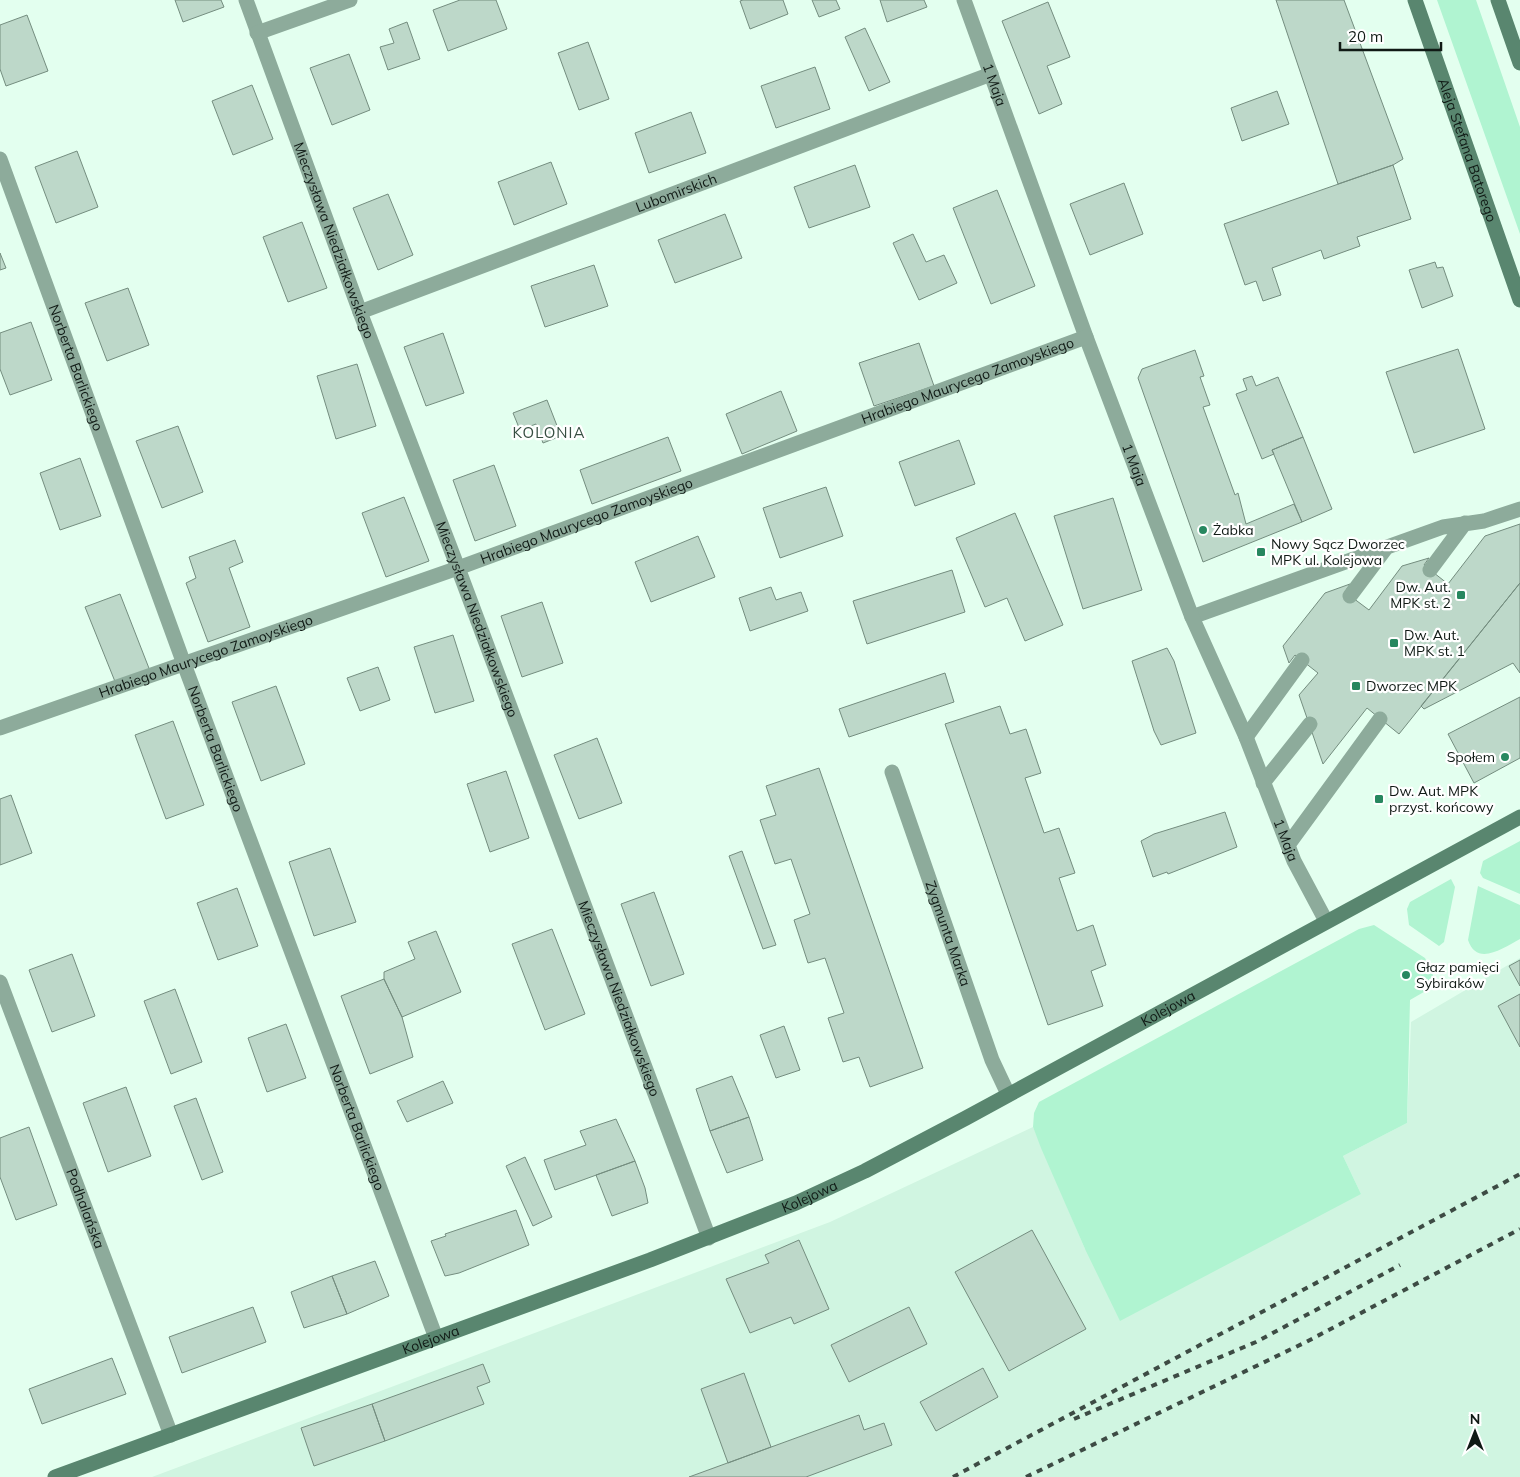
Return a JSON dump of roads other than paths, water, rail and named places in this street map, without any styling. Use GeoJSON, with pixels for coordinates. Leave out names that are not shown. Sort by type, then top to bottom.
{"type":"FeatureCollection","features":[{"type":"Feature","properties":{"kind":"street","name":"Mieczysława Niedziałkowskiego"},"geometry":{"type":"LineString","coordinates":[[246,0],[360,312],[709,1238]]}},
{"type":"Feature","properties":{"kind":"street"},"geometry":{"type":"LineString","coordinates":[[258,33],[350,0]]}},
{"type":"Feature","properties":{"kind":"street","name":"1 Maja"},"geometry":{"type":"LineString","coordinates":[[964,0],[1086,337],[1192,617],[1246,737],[1288,845],[1307,888],[1326,921]]}},
{"type":"Feature","properties":{"kind":"street","name":"Aleja Stefana Batorego"},"geometry":{"type":"LineString","coordinates":[[1415,0],[1520,300]]}},
{"type":"Feature","properties":{"kind":"street"},"geometry":{"type":"LineString","coordinates":[[1498,0],[1520,63]]}},
{"type":"Feature","properties":{"kind":"street","name":"Lubomirskich"},"geometry":{"type":"LineString","coordinates":[[360,312],[991,74]]}},
{"type":"Feature","properties":{"kind":"street","name":"Norberta Barlickiego"},"geometry":{"type":"LineString","coordinates":[[0,158],[184,664],[436,1338]]}},
{"type":"Feature","properties":{"kind":"street","name":"Hrabiego Maurycego Zamoyskiego"},"geometry":{"type":"LineString","coordinates":[[0,728],[458,568],[1086,337]]}},
{"type":"Feature","properties":{"kind":"street"},"geometry":{"type":"LineString","coordinates":[[1192,617],[1443,527],[1484,521],[1520,509]]}},
{"type":"Feature","properties":{"kind":"street"},"geometry":{"type":"LineString","coordinates":[[1430,570],[1465,523]]}},
{"type":"Feature","properties":{"kind":"street"},"geometry":{"type":"LineString","coordinates":[[1350,596],[1386,548]]}},
{"type":"Feature","properties":{"kind":"street"},"geometry":{"type":"LineString","coordinates":[[1246,737],[1302,660]]}},
{"type":"Feature","properties":{"kind":"street"},"geometry":{"type":"LineString","coordinates":[[1288,845],[1380,718]]}},
{"type":"Feature","properties":{"kind":"street"},"geometry":{"type":"LineString","coordinates":[[1263,783],[1310,724]]}},
{"type":"Feature","properties":{"kind":"street","name":"Zygmunta Marka"},"geometry":{"type":"LineString","coordinates":[[892,772],[992,1060],[1008,1094]]}},
{"type":"Feature","properties":{"kind":"street","name":"Kolejowa"},"geometry":{"type":"LineString","coordinates":[[55,1477],[709,1238],[796,1203],[864,1171],[1520,817]]}},
{"type":"Feature","properties":{"kind":"street","name":"Podhalańska"},"geometry":{"type":"LineString","coordinates":[[0,982],[172,1435]]}},
{"type":"Feature","properties":{"kind":"railway"},"geometry":{"type":"LineString","coordinates":[[953,1477],[1520,1174]]}},
{"type":"Feature","properties":{"kind":"railway"},"geometry":{"type":"LineString","coordinates":[[1026,1477],[1306,1342],[1520,1229]]}},
{"type":"Feature","properties":{"kind":"railway"},"geometry":{"type":"LineString","coordinates":[[1074,1419],[1256,1342],[1400,1265]]}},
{"type":"Feature","properties":{"kind":"place","name":"Żabka"},"geometry":{"type":"Point","coordinates":[1203,530]}},
{"type":"Feature","properties":{"kind":"place","name":"Nowy Sącz Dworzec MPK ul. Kolejowa"},"geometry":{"type":"Point","coordinates":[1261,552]}},
{"type":"Feature","properties":{"kind":"place","name":"Dw. Aut. MPK st. 2"},"geometry":{"type":"Point","coordinates":[1461,595]}},
{"type":"Feature","properties":{"kind":"place","name":"Dw. Aut. MPK st. 1"},"geometry":{"type":"Point","coordinates":[1394,643]}},
{"type":"Feature","properties":{"kind":"place","name":"Dworzec MPK"},"geometry":{"type":"Point","coordinates":[1356,686]}},
{"type":"Feature","properties":{"kind":"place","name":"Społem"},"geometry":{"type":"Point","coordinates":[1505,757]}},
{"type":"Feature","properties":{"kind":"place","name":"Dw. Aut. MPK przyst. końcowy"},"geometry":{"type":"Point","coordinates":[1379,799]}},
{"type":"Feature","properties":{"kind":"place","name":"Głaz pamięci Sybiraków"},"geometry":{"type":"Point","coordinates":[1406,975]}},
{"type":"Feature","properties":{"kind":"district","name":"KOLONIA"},"geometry":{"type":"Point","coordinates":[549,432]}}]}
